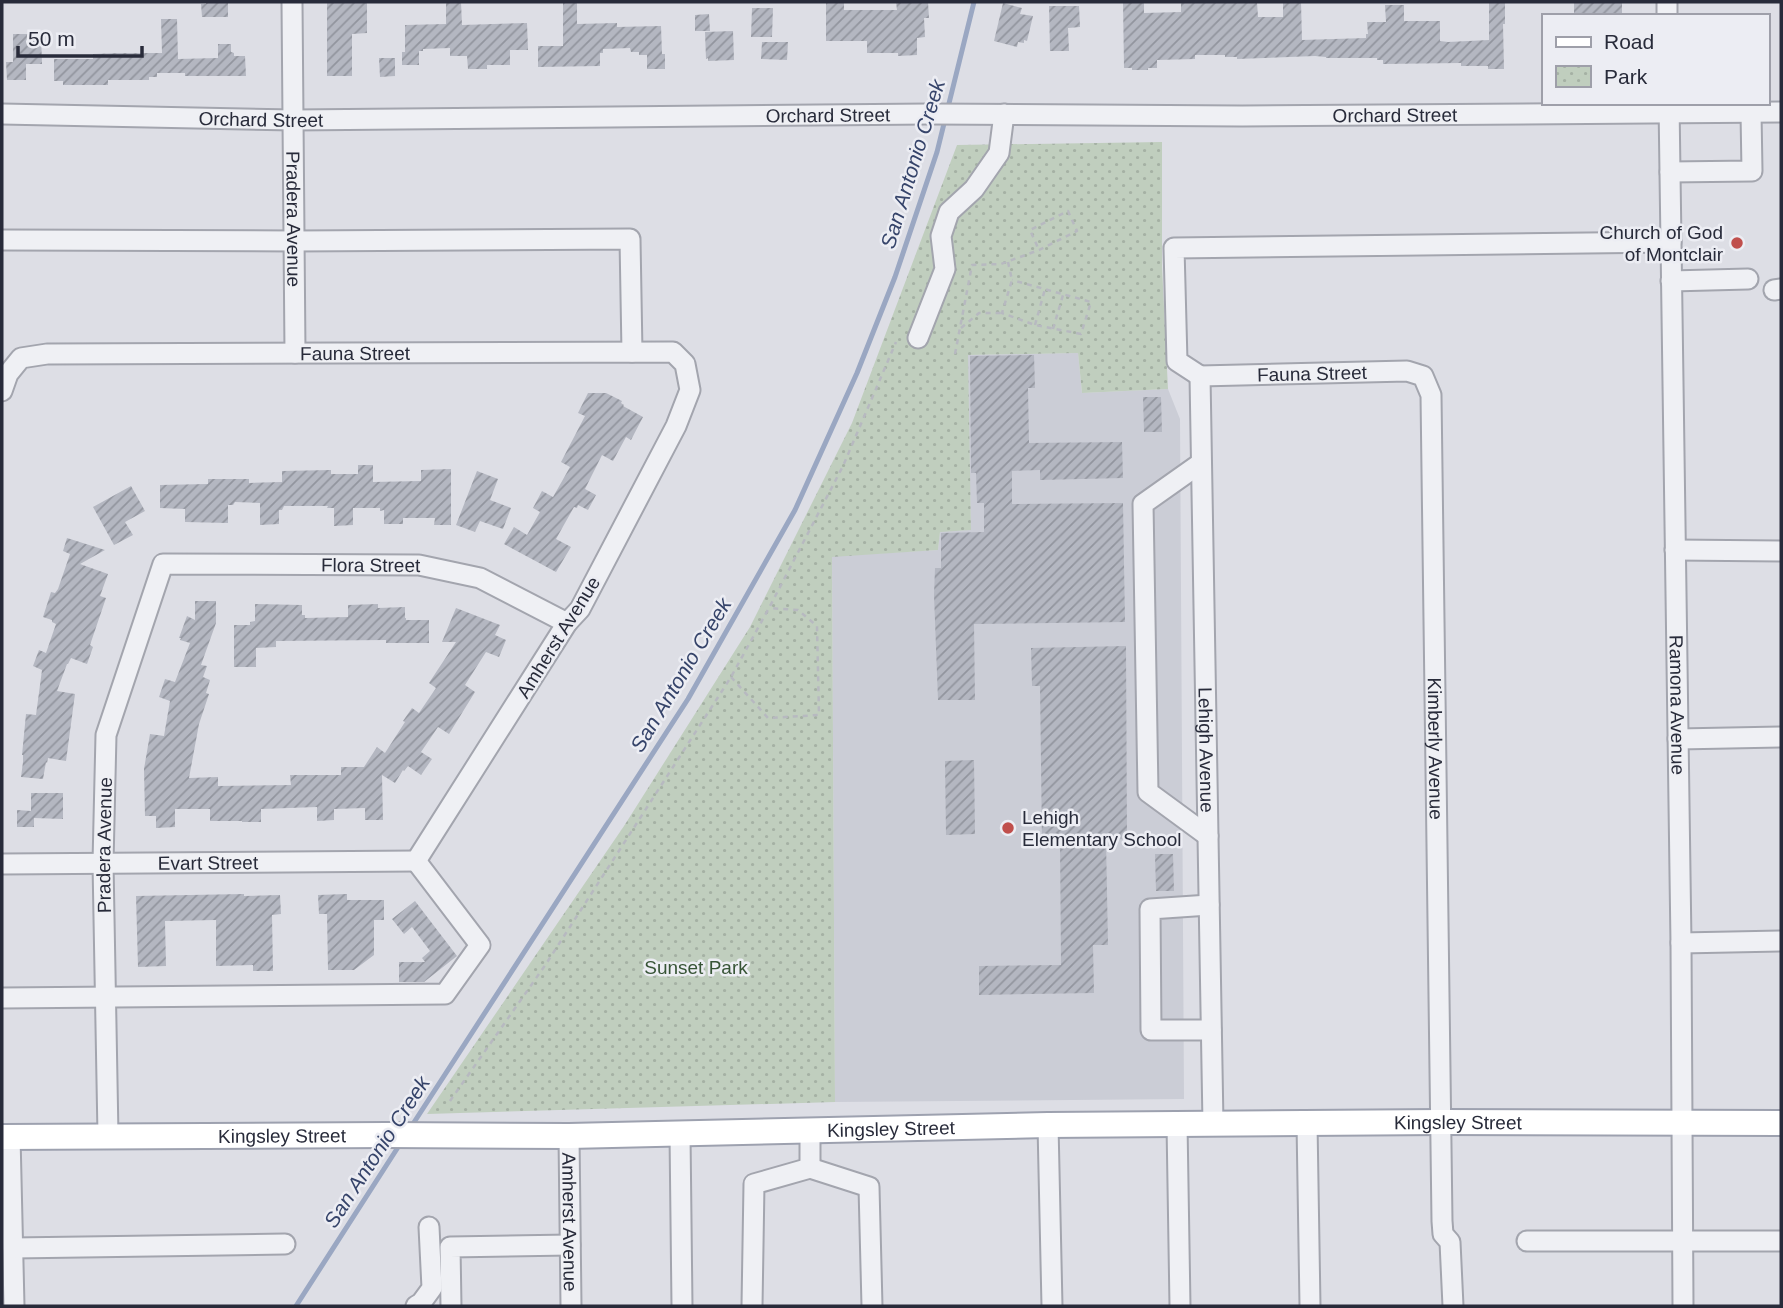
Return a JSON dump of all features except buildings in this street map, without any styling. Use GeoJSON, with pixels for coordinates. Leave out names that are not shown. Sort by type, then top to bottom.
{"type":"FeatureCollection","features":[{"type":"Feature","properties":{"kind":"main road","name":"Kingsley Street"},"geometry":{"type":"LineString","coordinates":[[6,1137],[569,1136],[1048,1125],[1781,1123]]}},
{"type":"Feature","properties":{"kind":"street","name":"Pradera Avenue"},"geometry":{"type":"LineString","coordinates":[[292,2],[295,353]]}},
{"type":"Feature","properties":{"kind":"street","name":"Orchard Street"},"geometry":{"type":"LineString","coordinates":[[2,114],[293,120],[929,114],[1242,116],[1669,108],[1781,113]]}},
{"type":"Feature","properties":{"kind":"street","name":"Ramona Avenue"},"geometry":{"type":"LineString","coordinates":[[1669,108],[1681,943],[1683,1306]]}},
{"type":"Feature","properties":{"kind":"street"},"geometry":{"type":"LineString","coordinates":[[1670,172],[1752,171],[1751,113]]}},
{"type":"Feature","properties":{"kind":"street"},"geometry":{"type":"LineString","coordinates":[[918,338],[945,269],[941,236],[949,212],[974,190],[999,153],[1004,114]]}},
{"type":"Feature","properties":{"kind":"street"},"geometry":{"type":"LineString","coordinates":[[2,240],[630,239],[632,352]]}},
{"type":"Feature","properties":{"kind":"street"},"geometry":{"type":"LineString","coordinates":[[1200,376],[1177,361],[1174,248],[1671,242]]}},
{"type":"Feature","properties":{"kind":"street"},"geometry":{"type":"LineString","coordinates":[[1671,281],[1748,279]]}},
{"type":"Feature","properties":{"kind":"street","name":"Fauna Street"},"geometry":{"type":"LineString","coordinates":[[2,391],[8,374],[21,358],[47,354],[673,352],[685,364]]}},
{"type":"Feature","properties":{"kind":"street","name":"Amherst Avenue"},"geometry":{"type":"LineString","coordinates":[[416,861],[567,623],[580,609],[676,426],[690,390],[685,364]]}},
{"type":"Feature","properties":{"kind":"street","name":"Fauna Street"},"geometry":{"type":"LineString","coordinates":[[1200,376],[1407,371],[1423,376]]}},
{"type":"Feature","properties":{"kind":"street","name":"Lehigh Avenue"},"geometry":{"type":"LineString","coordinates":[[1200,376],[1213,1124]]}},
{"type":"Feature","properties":{"kind":"street","name":"Kimberly Avenue"},"geometry":{"type":"LineString","coordinates":[[1423,376],[1431,396],[1442,1221],[1443,1234],[1450,1242],[1453,1306]]}},
{"type":"Feature","properties":{"kind":"street"},"geometry":{"type":"LineString","coordinates":[[1201,463],[1143,504],[1144,559],[1149,792],[1208,836]]}},
{"type":"Feature","properties":{"kind":"street"},"geometry":{"type":"LineString","coordinates":[[1675,550],[1781,551]]}},
{"type":"Feature","properties":{"kind":"street","name":"Pradera Avenue"},"geometry":{"type":"LineString","coordinates":[[108,1135],[103,863],[106,735],[163,564]]}},
{"type":"Feature","properties":{"kind":"street","name":"Flora Street"},"geometry":{"type":"LineString","coordinates":[[163,564],[419,565],[480,578],[567,623]]}},
{"type":"Feature","properties":{"kind":"street"},"geometry":{"type":"LineString","coordinates":[[1678,739],[1781,737]]}},
{"type":"Feature","properties":{"kind":"street"},"geometry":{"type":"LineString","coordinates":[[2,998],[445,993],[480,945],[416,861]]}},
{"type":"Feature","properties":{"kind":"street","name":"Evart Street"},"geometry":{"type":"LineString","coordinates":[[2,864],[416,861]]}},
{"type":"Feature","properties":{"kind":"street"},"geometry":{"type":"LineString","coordinates":[[1209,905],[1150,909],[1151,1030],[1211,1030]]}},
{"type":"Feature","properties":{"kind":"street"},"geometry":{"type":"LineString","coordinates":[[1681,943],[1781,941]]}},
{"type":"Feature","properties":{"kind":"street"},"geometry":{"type":"LineString","coordinates":[[1177,1124],[1180,1306]]}},
{"type":"Feature","properties":{"kind":"street"},"geometry":{"type":"LineString","coordinates":[[1307,1124],[1310,1306]]}},
{"type":"Feature","properties":{"kind":"street"},"geometry":{"type":"LineString","coordinates":[[1048,1125],[1052,1306]]}},
{"type":"Feature","properties":{"kind":"street"},"geometry":{"type":"LineString","coordinates":[[810,1131],[810,1168]]}},
{"type":"Feature","properties":{"kind":"street"},"geometry":{"type":"LineString","coordinates":[[680,1134],[682,1306]]}},
{"type":"Feature","properties":{"kind":"street","name":"Amherst Avenue"},"geometry":{"type":"LineString","coordinates":[[569,1136],[571,1306]]}},
{"type":"Feature","properties":{"kind":"street"},"geometry":{"type":"LineString","coordinates":[[6,1137],[14,1306]]}},
{"type":"Feature","properties":{"kind":"street"},"geometry":{"type":"LineString","coordinates":[[752,1306],[754,1184],[810,1168],[869,1187],[872,1306]]}},
{"type":"Feature","properties":{"kind":"street"},"geometry":{"type":"LineString","coordinates":[[416,1306],[432,1288],[429,1227]]}},
{"type":"Feature","properties":{"kind":"street"},"geometry":{"type":"LineString","coordinates":[[1527,1241],[1781,1241]]}},
{"type":"Feature","properties":{"kind":"street"},"geometry":{"type":"LineString","coordinates":[[13,1248],[285,1244]]}},
{"type":"Feature","properties":{"kind":"street"},"geometry":{"type":"LineString","coordinates":[[451,1306],[450,1247],[570,1245]]}},
{"type":"Feature","properties":{"kind":"path"},"geometry":{"type":"LineString","coordinates":[[955,354],[972,265],[1008,262],[1039,250],[1077,231],[1068,211],[1030,230],[1039,250]]}},
{"type":"Feature","properties":{"kind":"path"},"geometry":{"type":"LineString","coordinates":[[1002,313],[1012,279],[1008,262]]}},
{"type":"Feature","properties":{"kind":"path"},"geometry":{"type":"LineString","coordinates":[[960,328],[979,313],[1002,313],[1035,325],[1081,334],[1091,302],[1012,279]]}},
{"type":"Feature","properties":{"kind":"path"},"geometry":{"type":"LineString","coordinates":[[1035,325],[1045,289]]}},
{"type":"Feature","properties":{"kind":"path"},"geometry":{"type":"LineString","coordinates":[[1053,329],[1063,294]]}},
{"type":"Feature","properties":{"kind":"path"},"geometry":{"type":"LineString","coordinates":[[450,1101],[546,964],[731,677],[843,466],[896,342]]}},
{"type":"Feature","properties":{"kind":"path"},"geometry":{"type":"LineString","coordinates":[[731,677],[768,718],[819,715],[817,626],[798,610],[769,608]]}},
{"type":"Feature","properties":{"kind":"shaded area","name":"Lehigh Elementary School"},"geometry":{"type":"Polygon","coordinates":[[[1078,353],[1082,393],[1168,389],[1180,419],[1184,1099],[835,1102],[832,556],[938,550],[940,531],[971,530],[967,355],[1078,353]]]}},
{"type":"Feature","properties":{"kind":"green space","name":"Sunset Park"},"geometry":{"type":"Polygon","coordinates":[[[1162,142],[1162,266],[1168,389],[1082,393],[1078,353],[968,355],[971,530],[940,532],[938,550],[832,557],[835,1102],[427,1114],[624,826],[750,627],[852,423],[957,145],[1162,142]]]}},
{"type":"Feature","properties":{"kind":"waterway","name":"San Antonio Creek"},"geometry":{"type":"LineString","coordinates":[[411,1127],[688,699],[795,510],[857,373],[895,277],[937,152],[974,2]]}},
{"type":"Feature","properties":{"kind":"waterway","name":"San Antonio Creek"},"geometry":{"type":"LineString","coordinates":[[296,1306],[402,1141]]}},
{"type":"Feature","properties":{"kind":"place","name":"Church of God of Montclair"},"geometry":{"type":"Point","coordinates":[1737,243]}},
{"type":"Feature","properties":{"kind":"place","name":"Lehigh Elementary School"},"geometry":{"type":"Point","coordinates":[1008,828]}}]}
